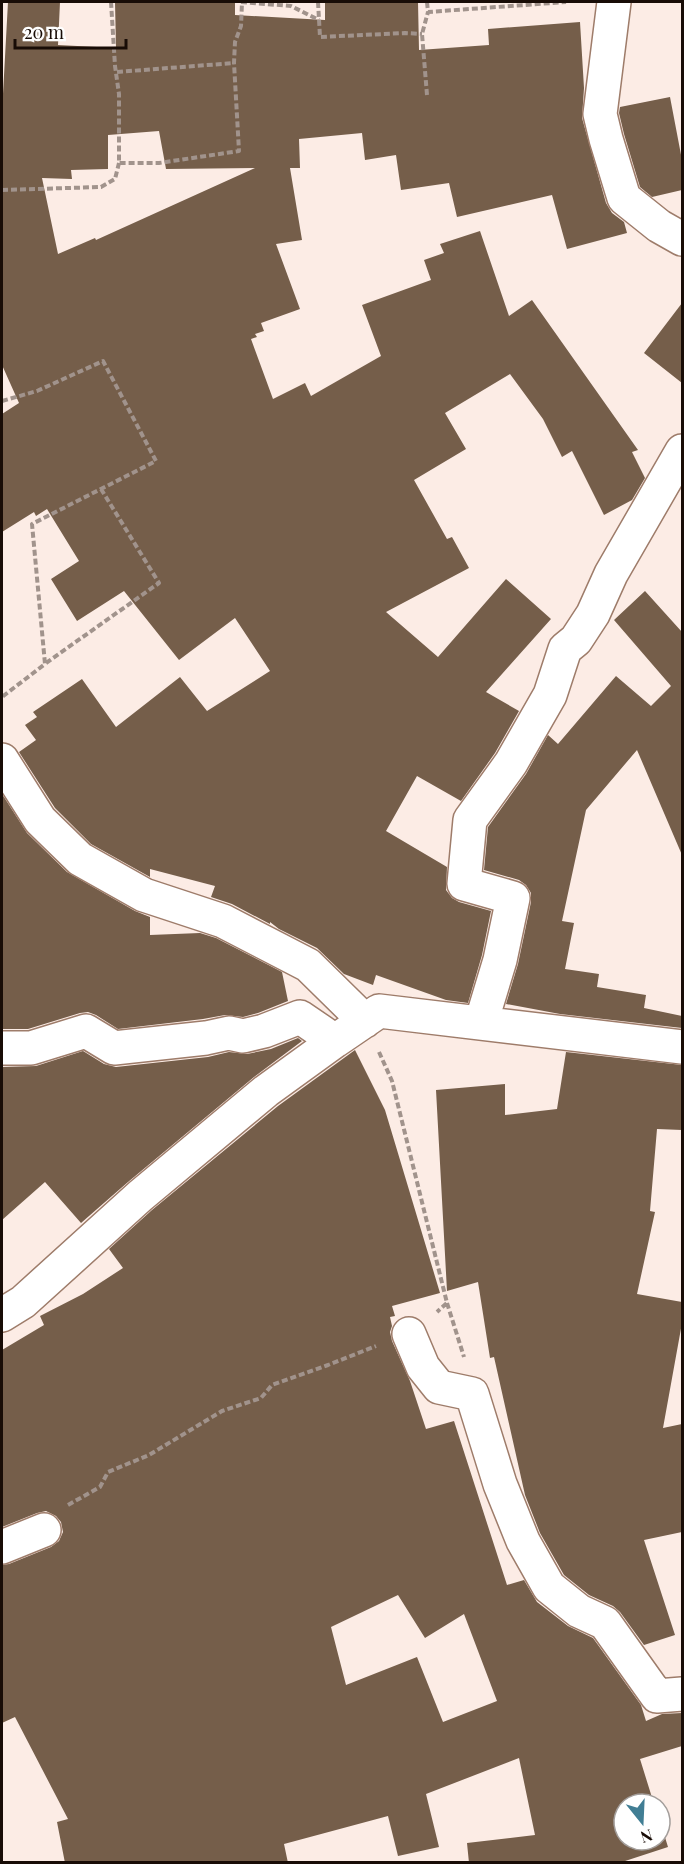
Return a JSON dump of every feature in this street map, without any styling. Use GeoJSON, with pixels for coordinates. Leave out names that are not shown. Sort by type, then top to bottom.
{"type":"FeatureCollection","features":[{"type":"Feature","properties":{"kind":"street"},"geometry":{"type":"LineString","coordinates":[[614,2],[600,114],[606,138],[624,198],[659,226],[682,239]]}},
{"type":"Feature","properties":{"kind":"street"},"geometry":{"type":"LineString","coordinates":[[481,1023],[500,960],[513,898],[464,884],[470,820],[512,763],[550,695],[565,649],[576,640],[593,614],[611,574],[682,451]]}},
{"type":"Feature","properties":{"kind":"street"},"geometry":{"type":"LineString","coordinates":[[2,760],[40,820],[80,859],[144,895],[223,921],[308,965],[365,1021]]}},
{"type":"Feature","properties":{"kind":"street"},"geometry":{"type":"LineString","coordinates":[[2,1315],[23,1302],[140,1196],[266,1091],[380,1011],[682,1047]]}},
{"type":"Feature","properties":{"kind":"street"},"geometry":{"type":"LineString","coordinates":[[2,1048],[31,1047],[86,1031],[114,1048],[206,1038],[229,1033],[243,1036],[264,1031],[300,1017],[335,1041]]}},
{"type":"Feature","properties":{"kind":"street"},"geometry":{"type":"LineString","coordinates":[[409,1334],[423,1366],[439,1388],[472,1394],[504,1493],[523,1541],[549,1587],[579,1611],[605,1623],[657,1696],[682,1694]]}},
{"type":"Feature","properties":{"kind":"street"},"geometry":{"type":"LineString","coordinates":[[2,1547],[44,1530]]}},
{"type":"Feature","properties":{"kind":"path"},"geometry":{"type":"LineString","coordinates":[[2,190],[101,187],[115,179],[119,163],[119,94],[111,2]]}},
{"type":"Feature","properties":{"kind":"path"},"geometry":{"type":"LineString","coordinates":[[119,163],[159,163],[239,151],[234,63],[235,42],[241,26],[241,2],[291,6],[320,20]]}},
{"type":"Feature","properties":{"kind":"path"},"geometry":{"type":"LineString","coordinates":[[318,2],[320,37],[422,34]]}},
{"type":"Feature","properties":{"kind":"path"},"geometry":{"type":"LineString","coordinates":[[427,2],[428,12],[422,34],[428,95]]}},
{"type":"Feature","properties":{"kind":"path"},"geometry":{"type":"LineString","coordinates":[[428,12],[566,2]]}},
{"type":"Feature","properties":{"kind":"path"},"geometry":{"type":"LineString","coordinates":[[117,72],[234,63]]}},
{"type":"Feature","properties":{"kind":"path"},"geometry":{"type":"LineString","coordinates":[[2,401],[37,391],[103,361],[156,461],[32,524],[45,664]]}},
{"type":"Feature","properties":{"kind":"path"},"geometry":{"type":"LineString","coordinates":[[2,697],[159,584],[101,489]]}},
{"type":"Feature","properties":{"kind":"path"},"geometry":{"type":"LineString","coordinates":[[365,1021],[392,1081],[447,1303],[463,1350],[472,1394]]}},
{"type":"Feature","properties":{"kind":"path"},"geometry":{"type":"LineString","coordinates":[[44,1530],[59,1510],[100,1487],[108,1472],[149,1455],[222,1411],[261,1398],[272,1385],[409,1334],[447,1303]]}},
{"type":"Feature","properties":{"kind":"building"},"geometry":{"type":"Polygon","coordinates":[[[8,2],[60,2],[58,45],[116,48],[115,2],[235,2],[235,15],[325,20],[325,2],[418,2],[419,50],[489,45],[488,29],[580,22],[584,88],[582,118],[606,203],[612,213],[624,222],[627,233],[567,249],[552,195],[457,217],[449,183],[401,190],[396,155],[365,160],[362,133],[299,139],[300,168],[290,168],[302,240],[276,244],[300,309],[261,323],[264,331],[255,334],[257,337],[251,339],[273,399],[305,383],[311,396],[381,356],[362,305],[431,280],[424,260],[444,253],[440,244],[480,231],[509,316],[532,300],[638,450],[632,452],[645,478],[632,500],[604,515],[572,451],[562,457],[543,419],[510,374],[445,413],[466,449],[414,480],[447,539],[452,537],[469,568],[386,612],[438,657],[506,579],[551,619],[486,692],[519,711],[495,753],[461,801],[417,776],[386,831],[447,867],[446,890],[452,898],[491,911],[482,955],[468,1003],[446,1000],[376,975],[373,985],[344,974],[317,948],[270,922],[270,924],[232,904],[211,897],[215,886],[150,869],[150,877],[91,844],[55,808],[19,752],[36,740],[25,725],[37,717],[33,712],[82,679],[116,727],[180,677],[207,711],[270,671],[235,618],[179,660],[124,591],[77,621],[51,579],[79,561],[47,509],[36,516],[34,512],[2,532],[2,414],[19,403],[2,365],[2,112],[8,2]],[[159,131],[108,135],[108,169],[71,170],[72,179],[42,178],[58,254],[95,238],[96,240],[255,168],[166,169],[159,131]]]}},
{"type":"Feature","properties":{"kind":"building"},"geometry":{"type":"Polygon","coordinates":[[[670,97],[682,160],[682,190],[652,197],[640,187],[624,134],[619,113],[620,107],[670,97]]]}},
{"type":"Feature","properties":{"kind":"building"},"geometry":{"type":"Polygon","coordinates":[[[682,303],[682,383],[644,353],[682,303]]]}},
{"type":"Feature","properties":{"kind":"building"},"geometry":{"type":"Polygon","coordinates":[[[645,591],[682,632],[682,855],[637,750],[586,810],[562,921],[574,923],[565,969],[599,974],[597,987],[646,995],[644,1008],[682,1016],[682,1028],[560,1014],[506,1004],[518,964],[531,893],[519,880],[484,870],[488,827],[526,774],[548,735],[558,744],[616,676],[651,706],[671,686],[614,620],[645,591]]]}},
{"type":"Feature","properties":{"kind":"building"},"geometry":{"type":"Polygon","coordinates":[[[2,794],[27,833],[67,872],[135,911],[150,917],[150,935],[200,933],[216,938],[282,972],[288,1001],[243,1017],[225,1015],[118,1029],[88,1012],[28,1029],[2,1029],[2,794]]]}},
{"type":"Feature","properties":{"kind":"building"},"geometry":{"type":"Polygon","coordinates":[[[298,1038],[302,1041],[254,1077],[81,1223],[45,1182],[2,1220],[2,1067],[36,1066],[83,1051],[104,1064],[116,1067],[208,1057],[229,1052],[247,1054],[271,1049],[298,1038]]]}},
{"type":"Feature","properties":{"kind":"building"},"geometry":{"type":"Polygon","coordinates":[[[355,1050],[385,1110],[440,1293],[392,1306],[395,1316],[390,1317],[392,1341],[410,1381],[426,1429],[454,1421],[507,1585],[524,1580],[537,1602],[568,1626],[593,1638],[641,1705],[646,1721],[662,1714],[682,1713],[682,1746],[640,1759],[650,1792],[612,1792],[612,1852],[653,1852],[619,1863],[469,1863],[467,1843],[535,1835],[519,1758],[426,1794],[439,1847],[398,1856],[388,1816],[284,1844],[288,1863],[65,1863],[57,1822],[68,1819],[15,1717],[2,1723],[2,1565],[51,1547],[59,1541],[63,1532],[61,1522],[56,1516],[46,1511],[2,1527],[2,1350],[44,1325],[40,1316],[83,1294],[123,1268],[109,1249],[152,1210],[278,1106],[355,1050]],[[398,1595],[331,1627],[346,1685],[417,1657],[443,1722],[497,1701],[464,1614],[425,1638],[398,1595]]]}},
{"type":"Feature","properties":{"kind":"building"},"geometry":{"type":"Polygon","coordinates":[[[566,1052],[682,1065],[682,1130],[657,1129],[650,1211],[655,1212],[637,1294],[682,1302],[682,1323],[663,1428],[682,1424],[682,1532],[644,1540],[675,1635],[644,1645],[620,1612],[613,1606],[589,1595],[564,1575],[540,1533],[525,1495],[494,1357],[490,1358],[478,1282],[447,1291],[436,1090],[505,1084],[505,1115],[557,1109],[566,1052]]]}}]}
